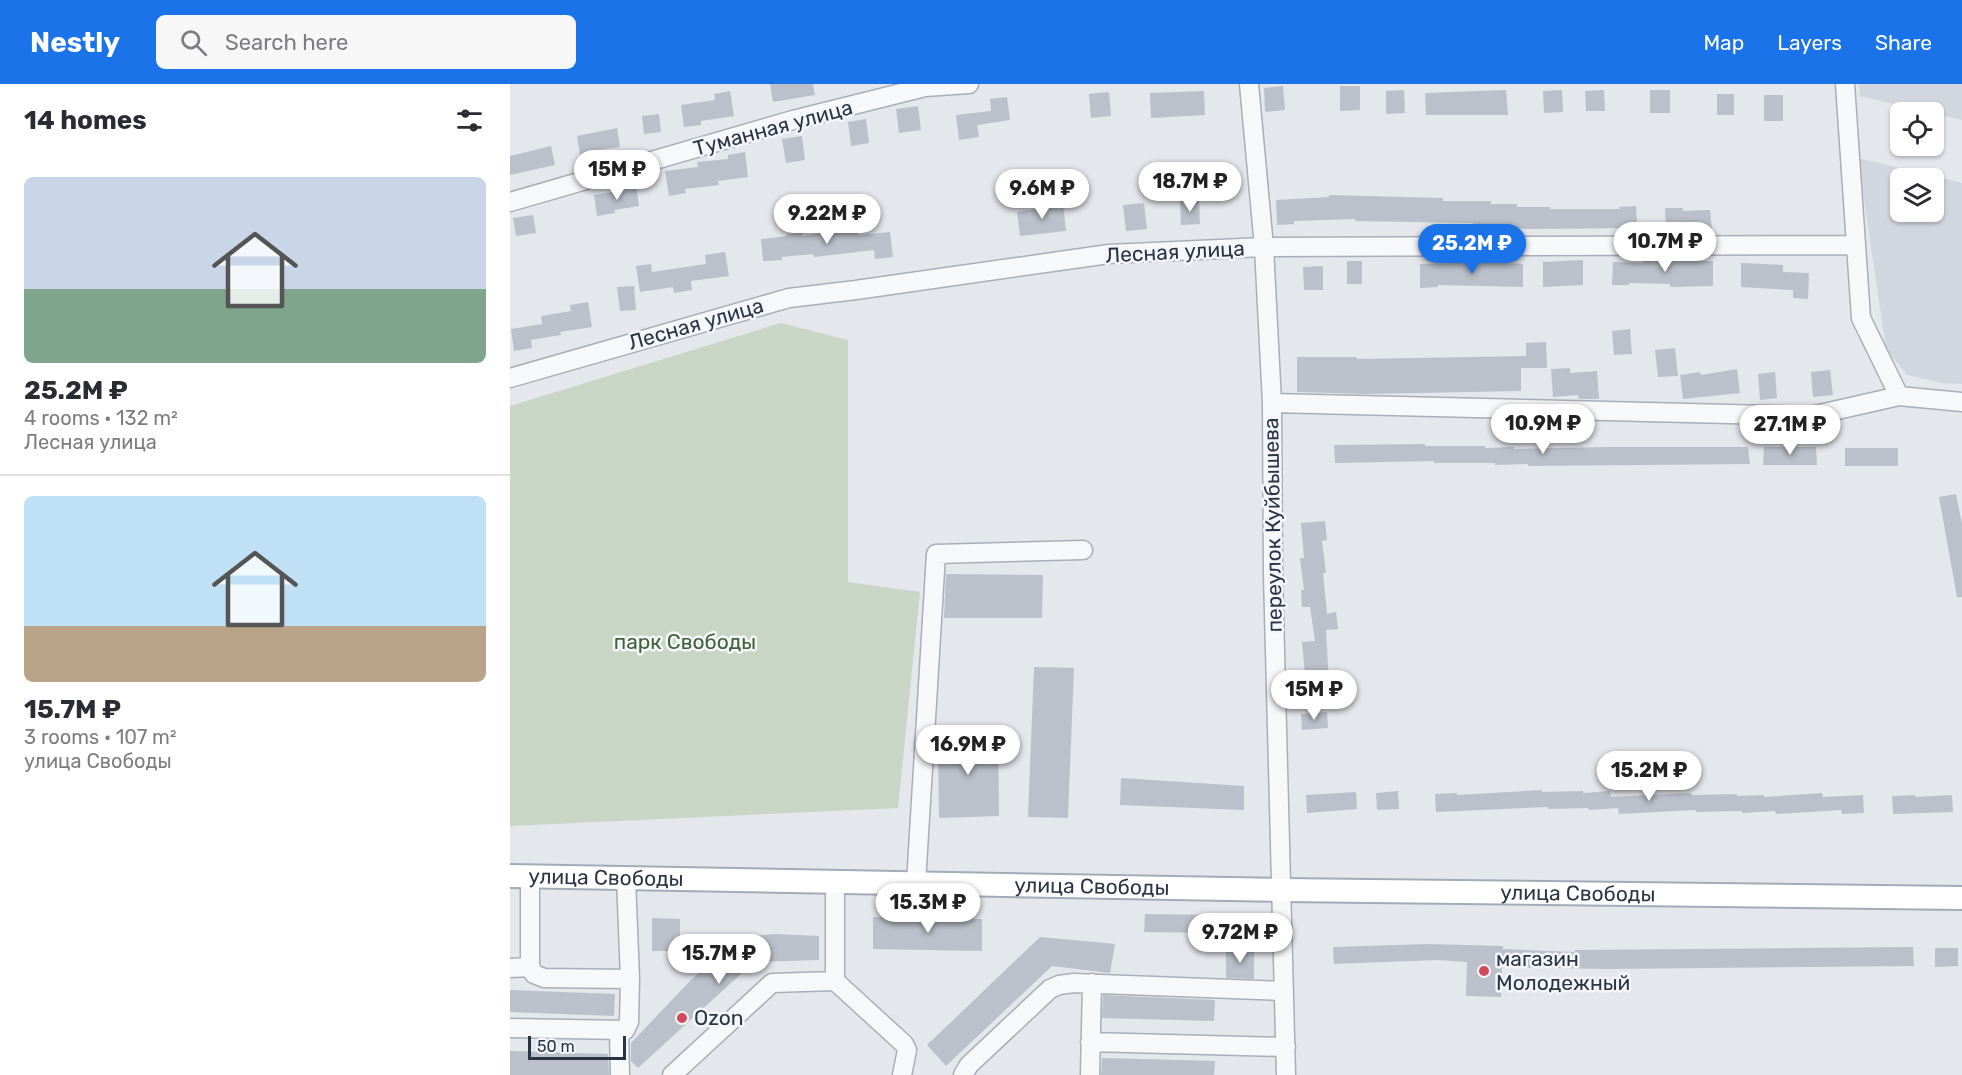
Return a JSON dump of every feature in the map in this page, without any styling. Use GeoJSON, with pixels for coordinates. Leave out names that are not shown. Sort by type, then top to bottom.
{"type":"FeatureCollection","features":[{"type":"Feature","properties":{"kind":"main road","name":"улица Свободы"},"geometry":{"type":"LineString","coordinates":[[520,876],[1282,890],[1962,898]]}},
{"type":"Feature","properties":{"kind":"street","name":"Туманная улица"},"geometry":{"type":"LineString","coordinates":[[510,202],[793,120],[925,87],[969,84]]}},
{"type":"Feature","properties":{"kind":"street","name":"переулок Куйбышева"},"geometry":{"type":"LineString","coordinates":[[1249,84],[1264,247],[1272,403],[1273,574],[1286,1075]]}},
{"type":"Feature","properties":{"kind":"street"},"geometry":{"type":"LineString","coordinates":[[1845,84],[1861,318],[1899,396]]}},
{"type":"Feature","properties":{"kind":"street","name":"Лесная улица"},"geometry":{"type":"LineString","coordinates":[[510,378],[789,298],[1109,254],[1264,247],[1855,245]]}},
{"type":"Feature","properties":{"kind":"street"},"geometry":{"type":"LineString","coordinates":[[1272,403],[1811,416],[1899,396],[1962,402]]}},
{"type":"Feature","properties":{"kind":"street"},"geometry":{"type":"LineString","coordinates":[[916,883],[936,554],[1083,550]]}},
{"type":"Feature","properties":{"kind":"street"},"geometry":{"type":"LineString","coordinates":[[520,876],[530,967],[534,974],[543,978],[630,979]]}},
{"type":"Feature","properties":{"kind":"street"},"geometry":{"type":"LineString","coordinates":[[510,1028],[625,1030],[629,1022],[630,979],[626,878]]}},
{"type":"Feature","properties":{"kind":"street"},"geometry":{"type":"LineString","coordinates":[[835,882],[835,981]]}},
{"type":"Feature","properties":{"kind":"street"},"geometry":{"type":"LineString","coordinates":[[510,968],[530,967]]}},
{"type":"Feature","properties":{"kind":"street"},"geometry":{"type":"LineString","coordinates":[[672,1075],[772,984],[835,981],[903,1044],[907,1050],[902,1075]]}},
{"type":"Feature","properties":{"kind":"street"},"geometry":{"type":"LineString","coordinates":[[1090,1075],[1092,983]]}},
{"type":"Feature","properties":{"kind":"street"},"geometry":{"type":"LineString","coordinates":[[963,1075],[969,1065],[1050,989],[1059,985],[1092,983],[1284,991]]}},
{"type":"Feature","properties":{"kind":"street"},"geometry":{"type":"LineString","coordinates":[[619,1030],[620,1075]]}},
{"type":"Feature","properties":{"kind":"street"},"geometry":{"type":"LineString","coordinates":[[1090,1042],[1286,1047]]}},
{"type":"Feature","properties":{"kind":"shaded area"},"geometry":{"type":"Polygon","coordinates":[[[1859,84],[1962,84],[1962,120],[1944,116],[1944,102],[1890,103],[1860,96],[1859,84]]]}},
{"type":"Feature","properties":{"kind":"shaded area"},"geometry":{"type":"Polygon","coordinates":[[[1858,158],[1900,168],[1890,168],[1890,222],[1944,222],[1944,179],[1962,183],[1962,384],[1942,383],[1907,375],[1886,349],[1858,158]]]}},
{"type":"Feature","properties":{"kind":"green space","name":"парк Свободы"},"geometry":{"type":"Polygon","coordinates":[[[781,323],[848,340],[848,582],[920,592],[898,808],[510,826],[510,406],[781,323]]]}},
{"type":"Feature","properties":{"kind":"building"},"geometry":{"type":"Polygon","coordinates":[[[770,84],[813,84],[815,95],[773,102],[770,84]]]}},
{"type":"Feature","properties":{"kind":"building"},"geometry":{"type":"Polygon","coordinates":[[[1283,86],[1285,110],[1265,112],[1264,88],[1283,86]]]}},
{"type":"Feature","properties":{"kind":"building"},"geometry":{"type":"Polygon","coordinates":[[[1340,86],[1360,86],[1360,110],[1340,111],[1340,86]]]}},
{"type":"Feature","properties":{"kind":"building"},"geometry":{"type":"Polygon","coordinates":[[[1404,90],[1405,113],[1386,114],[1386,91],[1404,90]]]}},
{"type":"Feature","properties":{"kind":"building"},"geometry":{"type":"Polygon","coordinates":[[[1506,90],[1508,115],[1426,115],[1425,93],[1506,90]]]}},
{"type":"Feature","properties":{"kind":"building"},"geometry":{"type":"Polygon","coordinates":[[[1562,90],[1563,112],[1544,113],[1543,91],[1562,90]]]}},
{"type":"Feature","properties":{"kind":"building"},"geometry":{"type":"Polygon","coordinates":[[[1604,90],[1605,111],[1586,111],[1585,91],[1604,90]]]}},
{"type":"Feature","properties":{"kind":"building"},"geometry":{"type":"Polygon","coordinates":[[[1650,90],[1670,90],[1670,113],[1650,113],[1650,90]]]}},
{"type":"Feature","properties":{"kind":"building"},"geometry":{"type":"Polygon","coordinates":[[[730,91],[734,116],[701,121],[701,125],[684,127],[681,105],[715,100],[714,94],[730,91]]]}},
{"type":"Feature","properties":{"kind":"building"},"geometry":{"type":"Polygon","coordinates":[[[1204,91],[1205,115],[1151,118],[1150,93],[1204,91]]]}},
{"type":"Feature","properties":{"kind":"building"},"geometry":{"type":"Polygon","coordinates":[[[1109,92],[1111,116],[1091,118],[1089,94],[1109,92]]]}},
{"type":"Feature","properties":{"kind":"building"},"geometry":{"type":"Polygon","coordinates":[[[1717,94],[1734,94],[1734,115],[1717,115],[1717,94]]]}},
{"type":"Feature","properties":{"kind":"building"},"geometry":{"type":"Polygon","coordinates":[[[1764,95],[1783,95],[1783,121],[1764,121],[1764,95]]]}},
{"type":"Feature","properties":{"kind":"building"},"geometry":{"type":"Polygon","coordinates":[[[1007,97],[1010,120],[977,125],[979,137],[959,140],[956,115],[991,111],[990,99],[1007,97]]]}},
{"type":"Feature","properties":{"kind":"building"},"geometry":{"type":"Polygon","coordinates":[[[918,106],[921,130],[899,133],[896,109],[918,106]]]}},
{"type":"Feature","properties":{"kind":"building"},"geometry":{"type":"Polygon","coordinates":[[[659,114],[661,132],[644,134],[642,116],[659,114]]]}},
{"type":"Feature","properties":{"kind":"building"},"geometry":{"type":"Polygon","coordinates":[[[866,119],[869,143],[851,146],[848,122],[866,119]]]}},
{"type":"Feature","properties":{"kind":"building"},"geometry":{"type":"Polygon","coordinates":[[[617,128],[620,147],[580,155],[577,136],[617,128]]]}},
{"type":"Feature","properties":{"kind":"building"},"geometry":{"type":"Polygon","coordinates":[[[802,136],[805,160],[786,163],[782,139],[802,136]]]}},
{"type":"Feature","properties":{"kind":"building"},"geometry":{"type":"Polygon","coordinates":[[[551,146],[555,165],[510,175],[510,156],[551,146]]]}},
{"type":"Feature","properties":{"kind":"building"},"geometry":{"type":"Polygon","coordinates":[[[745,152],[748,177],[718,181],[719,185],[685,189],[686,193],[669,196],[665,171],[698,167],[697,162],[728,159],[728,155],[745,152]]]}},
{"type":"Feature","properties":{"kind":"building"},"geometry":{"type":"Polygon","coordinates":[[[636,185],[639,206],[597,216],[594,195],[620,191],[620,187],[636,185]]]}},
{"type":"Feature","properties":{"kind":"building"},"geometry":{"type":"Polygon","coordinates":[[[1329,195],[1491,201],[1491,204],[1517,204],[1517,207],[1550,207],[1550,209],[1620,209],[1619,207],[1636,206],[1637,228],[1530,229],[1499,228],[1499,225],[1473,226],[1473,223],[1355,221],[1355,219],[1294,221],[1294,224],[1277,225],[1276,200],[1329,197],[1329,195]]]}},
{"type":"Feature","properties":{"kind":"building"},"geometry":{"type":"Polygon","coordinates":[[[1180,201],[1199,201],[1200,224],[1181,225],[1180,201]]]}},
{"type":"Feature","properties":{"kind":"building"},"geometry":{"type":"Polygon","coordinates":[[[1063,203],[1066,231],[1020,236],[1017,212],[1063,203]]]}},
{"type":"Feature","properties":{"kind":"building"},"geometry":{"type":"Polygon","coordinates":[[[1144,203],[1147,229],[1126,231],[1123,205],[1144,203]]]}},
{"type":"Feature","properties":{"kind":"building"},"geometry":{"type":"Polygon","coordinates":[[[1665,208],[1683,208],[1683,211],[1710,210],[1712,230],[1666,231],[1665,208]]]}},
{"type":"Feature","properties":{"kind":"building"},"geometry":{"type":"Polygon","coordinates":[[[533,215],[536,233],[516,236],[513,218],[533,215]]]}},
{"type":"Feature","properties":{"kind":"building"},"geometry":{"type":"Polygon","coordinates":[[[858,227],[858,235],[890,232],[893,257],[875,259],[874,250],[814,257],[813,254],[782,257],[782,260],[763,261],[761,239],[803,232],[803,236],[858,227]]]}},
{"type":"Feature","properties":{"kind":"building"},"geometry":{"type":"Polygon","coordinates":[[[725,252],[729,276],[691,281],[692,290],[674,293],[673,287],[640,292],[636,266],[651,264],[652,272],[706,264],[705,255],[725,252]]]}},
{"type":"Feature","properties":{"kind":"building"},"geometry":{"type":"Polygon","coordinates":[[[1583,260],[1583,285],[1543,287],[1543,262],[1583,260]]]}},
{"type":"Feature","properties":{"kind":"building"},"geometry":{"type":"Polygon","coordinates":[[[1347,261],[1362,261],[1362,284],[1347,284],[1347,261]]]}},
{"type":"Feature","properties":{"kind":"building"},"geometry":{"type":"Polygon","coordinates":[[[1643,261],[1713,261],[1713,286],[1670,287],[1670,284],[1629,283],[1629,285],[1612,285],[1613,262],[1643,263],[1643,261]]]}},
{"type":"Feature","properties":{"kind":"building"},"geometry":{"type":"Polygon","coordinates":[[[1489,262],[1523,264],[1523,287],[1438,285],[1438,287],[1420,288],[1420,264],[1489,262]]]}},
{"type":"Feature","properties":{"kind":"building"},"geometry":{"type":"Polygon","coordinates":[[[1741,263],[1783,265],[1783,272],[1809,273],[1808,299],[1793,298],[1793,290],[1741,287],[1741,263]]]}},
{"type":"Feature","properties":{"kind":"building"},"geometry":{"type":"Polygon","coordinates":[[[1323,266],[1323,290],[1304,290],[1303,267],[1323,266]]]}},
{"type":"Feature","properties":{"kind":"building"},"geometry":{"type":"Polygon","coordinates":[[[634,286],[636,310],[620,311],[617,287],[634,286]]]}},
{"type":"Feature","properties":{"kind":"building"},"geometry":{"type":"Polygon","coordinates":[[[588,302],[592,327],[531,340],[532,348],[514,351],[511,329],[542,324],[541,316],[571,311],[570,305],[588,302]]]}},
{"type":"Feature","properties":{"kind":"building"},"geometry":{"type":"Polygon","coordinates":[[[1630,329],[1632,354],[1614,355],[1612,331],[1630,329]]]}},
{"type":"Feature","properties":{"kind":"building"},"geometry":{"type":"Polygon","coordinates":[[[1546,342],[1547,368],[1521,368],[1521,391],[1365,394],[1297,392],[1297,357],[1357,357],[1357,359],[1526,356],[1526,343],[1546,342]]]}},
{"type":"Feature","properties":{"kind":"building"},"geometry":{"type":"Polygon","coordinates":[[[1675,348],[1678,376],[1658,377],[1655,350],[1675,348]]]}},
{"type":"Feature","properties":{"kind":"building"},"geometry":{"type":"Polygon","coordinates":[[[1570,368],[1570,373],[1597,371],[1599,399],[1579,399],[1578,395],[1553,397],[1551,369],[1570,368]]]}},
{"type":"Feature","properties":{"kind":"building"},"geometry":{"type":"Polygon","coordinates":[[[1737,369],[1740,393],[1683,399],[1680,375],[1700,372],[1701,375],[1737,369]]]}},
{"type":"Feature","properties":{"kind":"building"},"geometry":{"type":"Polygon","coordinates":[[[1830,370],[1833,395],[1813,397],[1811,372],[1830,370]]]}},
{"type":"Feature","properties":{"kind":"building"},"geometry":{"type":"Polygon","coordinates":[[[1775,372],[1777,398],[1760,400],[1758,374],[1775,372]]]}},
{"type":"Feature","properties":{"kind":"building"},"geometry":{"type":"Polygon","coordinates":[[[1425,444],[1425,446],[1514,447],[1514,449],[1748,447],[1750,464],[1528,466],[1528,464],[1434,463],[1434,461],[1335,463],[1334,445],[1425,444]]]}},
{"type":"Feature","properties":{"kind":"building"},"geometry":{"type":"Polygon","coordinates":[[[1764,447],[1816,447],[1817,465],[1763,465],[1764,447]]]}},
{"type":"Feature","properties":{"kind":"building"},"geometry":{"type":"Polygon","coordinates":[[[1845,448],[1898,448],[1898,466],[1845,466],[1845,448]]]}},
{"type":"Feature","properties":{"kind":"building"},"geometry":{"type":"Polygon","coordinates":[[[1956,494],[1962,524],[1962,597],[1957,597],[1939,497],[1956,494]]]}},
{"type":"Feature","properties":{"kind":"building"},"geometry":{"type":"Polygon","coordinates":[[[1325,521],[1327,540],[1322,541],[1326,573],[1323,573],[1327,614],[1336,612],[1338,629],[1326,630],[1329,683],[1306,685],[1302,642],[1315,641],[1310,607],[1302,607],[1301,590],[1304,590],[1300,558],[1304,558],[1301,523],[1325,521]]]}},
{"type":"Feature","properties":{"kind":"building"},"geometry":{"type":"Polygon","coordinates":[[[946,574],[1043,575],[1042,618],[944,618],[946,574]]]}},
{"type":"Feature","properties":{"kind":"building"},"geometry":{"type":"Polygon","coordinates":[[[1034,667],[1074,668],[1068,818],[1028,817],[1034,667]]]}},
{"type":"Feature","properties":{"kind":"building"},"geometry":{"type":"Polygon","coordinates":[[[1327,712],[1328,728],[1302,730],[1301,714],[1327,712]]]}},
{"type":"Feature","properties":{"kind":"building"},"geometry":{"type":"Polygon","coordinates":[[[998,735],[999,816],[939,818],[938,736],[998,735]]]}},
{"type":"Feature","properties":{"kind":"building"},"geometry":{"type":"Polygon","coordinates":[[[1121,778],[1244,786],[1244,810],[1120,805],[1121,778]]]}},
{"type":"Feature","properties":{"kind":"building"},"geometry":{"type":"Polygon","coordinates":[[[1542,790],[1542,792],[1583,791],[1583,793],[1610,791],[1611,797],[1691,793],[1692,795],[1764,795],[1764,797],[1822,793],[1823,797],[1863,795],[1864,813],[1842,814],[1841,810],[1776,814],[1775,811],[1742,813],[1742,811],[1696,812],[1696,810],[1619,814],[1618,808],[1589,810],[1588,808],[1548,809],[1548,807],[1436,812],[1435,794],[1457,793],[1457,795],[1542,790]]]}},
{"type":"Feature","properties":{"kind":"building"},"geometry":{"type":"Polygon","coordinates":[[[1398,791],[1399,809],[1377,810],[1376,793],[1398,791]]]}},
{"type":"Feature","properties":{"kind":"building"},"geometry":{"type":"Polygon","coordinates":[[[1356,792],[1357,809],[1307,813],[1306,795],[1356,792]]]}},
{"type":"Feature","properties":{"kind":"building"},"geometry":{"type":"Polygon","coordinates":[[[1915,795],[1915,797],[1952,795],[1953,812],[1893,814],[1892,796],[1915,795]]]}},
{"type":"Feature","properties":{"kind":"building"},"geometry":{"type":"Polygon","coordinates":[[[1145,914],[1217,915],[1217,933],[1144,932],[1145,914]]]}},
{"type":"Feature","properties":{"kind":"building"},"geometry":{"type":"Polygon","coordinates":[[[873,917],[982,919],[982,951],[873,949],[873,917]]]}},
{"type":"Feature","properties":{"kind":"building"},"geometry":{"type":"Polygon","coordinates":[[[652,918],[680,919],[680,951],[652,951],[652,918]]]}},
{"type":"Feature","properties":{"kind":"building"},"geometry":{"type":"Polygon","coordinates":[[[774,934],[819,936],[819,960],[754,962],[638,1068],[631,1061],[631,1043],[714,959],[744,937],[774,934]]]}},
{"type":"Feature","properties":{"kind":"building"},"geometry":{"type":"Polygon","coordinates":[[[1040,937],[1115,944],[1110,973],[1052,966],[946,1066],[927,1045],[1040,937]]]}},
{"type":"Feature","properties":{"kind":"building"},"geometry":{"type":"Polygon","coordinates":[[[1428,944],[1503,946],[1503,949],[1575,952],[1575,950],[1913,947],[1914,966],[1606,969],[1502,967],[1501,997],[1466,996],[1467,962],[1437,960],[1334,964],[1333,947],[1428,944]]]}},
{"type":"Feature","properties":{"kind":"building"},"geometry":{"type":"Polygon","coordinates":[[[1935,948],[1958,948],[1958,966],[1935,967],[1935,948]]]}},
{"type":"Feature","properties":{"kind":"building"},"geometry":{"type":"Polygon","coordinates":[[[1226,950],[1254,950],[1254,979],[1226,978],[1226,950]]]}},
{"type":"Feature","properties":{"kind":"building"},"geometry":{"type":"Polygon","coordinates":[[[510,990],[615,994],[614,1016],[510,1012],[510,990]]]}},
{"type":"Feature","properties":{"kind":"building"},"geometry":{"type":"Polygon","coordinates":[[[1103,995],[1215,1000],[1214,1021],[1102,1018],[1103,995]]]}},
{"type":"Feature","properties":{"kind":"building"},"geometry":{"type":"Polygon","coordinates":[[[510,1051],[608,1054],[609,1075],[510,1075],[510,1051]]]}},
{"type":"Feature","properties":{"kind":"building"},"geometry":{"type":"Polygon","coordinates":[[[1102,1058],[1215,1061],[1214,1075],[1101,1075],[1102,1058]]]}},
{"type":"Feature","properties":{"kind":"place","name":"магазин Молодежный"},"geometry":{"type":"Point","coordinates":[1484,971]}},
{"type":"Feature","properties":{"kind":"place","name":"Ozon"},"geometry":{"type":"Point","coordinates":[682,1018]}}]}
